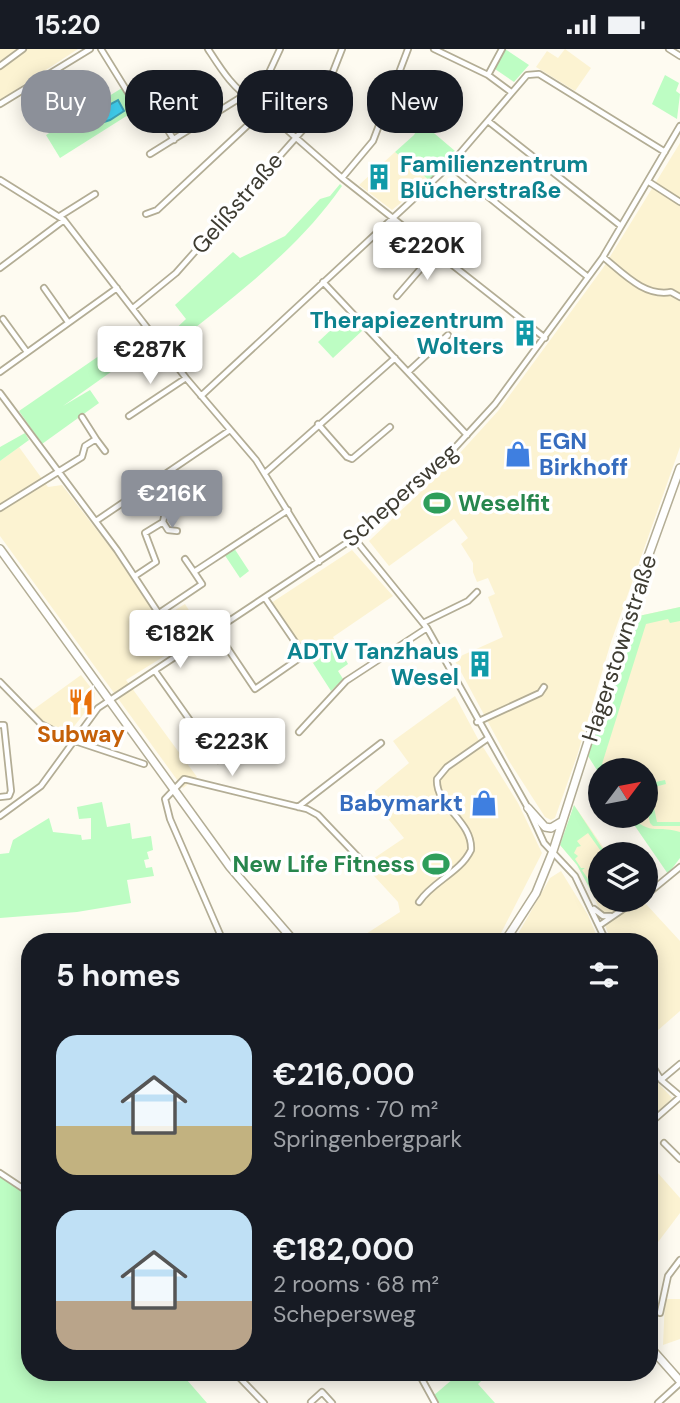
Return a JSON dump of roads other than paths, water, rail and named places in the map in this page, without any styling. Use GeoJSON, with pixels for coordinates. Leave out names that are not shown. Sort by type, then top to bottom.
{"type":"FeatureCollection","features":[{"type":"Feature","properties":{"kind":"main road","name":"Hagerstownstraße"},"geometry":{"type":"LineString","coordinates":[[510,933],[536,893],[553,851],[640,579],[680,468]]}},
{"type":"Feature","properties":{"kind":"main road"},"geometry":{"type":"LineString","coordinates":[[0,549],[230,867],[287,933]]}},
{"type":"Feature","properties":{"kind":"main road"},"geometry":{"type":"LineString","coordinates":[[528,807],[545,827],[551,828],[561,822]]}},
{"type":"Feature","properties":{"kind":"main road"},"geometry":{"type":"LineString","coordinates":[[658,1356],[680,1382]]}},
{"type":"Feature","properties":{"kind":"street"},"geometry":{"type":"LineString","coordinates":[[0,66],[23,49]]}},
{"type":"Feature","properties":{"kind":"street"},"geometry":{"type":"LineString","coordinates":[[0,104],[90,49]]}},
{"type":"Feature","properties":{"kind":"street"},"geometry":{"type":"LineString","coordinates":[[101,49],[140,112],[159,115],[174,139]]}},
{"type":"Feature","properties":{"kind":"street"},"geometry":{"type":"LineString","coordinates":[[208,49],[225,76],[237,88]]}},
{"type":"Feature","properties":{"kind":"street"},"geometry":{"type":"LineString","coordinates":[[270,70],[280,49]]}},
{"type":"Feature","properties":{"kind":"street","name":"Gelißstraße"},"geometry":{"type":"LineString","coordinates":[[133,308],[176,273],[316,115],[342,49]]}},
{"type":"Feature","properties":{"kind":"street"},"geometry":{"type":"LineString","coordinates":[[342,178],[373,141],[408,49]]}},
{"type":"Feature","properties":{"kind":"street"},"geometry":{"type":"LineString","coordinates":[[434,49],[488,75],[512,92]]}},
{"type":"Feature","properties":{"kind":"street"},"geometry":{"type":"LineString","coordinates":[[488,75],[502,49]]}},
{"type":"Feature","properties":{"kind":"street"},"geometry":{"type":"LineString","coordinates":[[669,49],[680,55]]}},
{"type":"Feature","properties":{"kind":"street"},"geometry":{"type":"LineString","coordinates":[[201,396],[449,166],[527,75],[539,74],[665,152]]}},
{"type":"Feature","properties":{"kind":"street"},"geometry":{"type":"LineString","coordinates":[[150,154],[237,102]]}},
{"type":"Feature","properties":{"kind":"street"},"geometry":{"type":"LineString","coordinates":[[488,121],[621,226]]}},
{"type":"Feature","properties":{"kind":"street","name":"Schepersweg"},"geometry":{"type":"LineString","coordinates":[[0,816],[41,786],[88,719],[108,700],[216,631],[384,516],[467,435],[545,338],[603,257],[680,126]]}},
{"type":"Feature","properties":{"kind":"street"},"geometry":{"type":"LineString","coordinates":[[146,214],[157,211],[240,133]]}},
{"type":"Feature","properties":{"kind":"street"},"geometry":{"type":"LineString","coordinates":[[289,133],[545,338]]}},
{"type":"Feature","properties":{"kind":"street"},"geometry":{"type":"LineString","coordinates":[[449,166],[588,277]]}},
{"type":"Feature","properties":{"kind":"street"},"geometry":{"type":"LineString","coordinates":[[0,180],[62,218],[186,378],[265,473],[319,562]]}},
{"type":"Feature","properties":{"kind":"street"},"geometry":{"type":"LineString","coordinates":[[649,182],[680,202]]}},
{"type":"Feature","properties":{"kind":"street"},"geometry":{"type":"LineString","coordinates":[[0,268],[95,194]]}},
{"type":"Feature","properties":{"kind":"street"},"geometry":{"type":"LineString","coordinates":[[397,296],[436,251]]}},
{"type":"Feature","properties":{"kind":"street"},"geometry":{"type":"LineString","coordinates":[[603,257],[638,284],[660,294],[671,292],[680,297]]}},
{"type":"Feature","properties":{"kind":"street"},"geometry":{"type":"LineString","coordinates":[[323,282],[467,435]]}},
{"type":"Feature","properties":{"kind":"street"},"geometry":{"type":"LineString","coordinates":[[44,288],[68,322]]}},
{"type":"Feature","properties":{"kind":"street"},"geometry":{"type":"LineString","coordinates":[[0,372],[117,288]]}},
{"type":"Feature","properties":{"kind":"street"},"geometry":{"type":"LineString","coordinates":[[3,320],[27,352]]}},
{"type":"Feature","properties":{"kind":"street"},"geometry":{"type":"LineString","coordinates":[[408,372],[448,335]]}},
{"type":"Feature","properties":{"kind":"street"},"geometry":{"type":"LineString","coordinates":[[265,473],[396,358]]}},
{"type":"Feature","properties":{"kind":"street"},"geometry":{"type":"LineString","coordinates":[[129,416],[186,378]]}},
{"type":"Feature","properties":{"kind":"street"},"geometry":{"type":"LineString","coordinates":[[0,393],[96,521],[184,652]]}},
{"type":"Feature","properties":{"kind":"street"},"geometry":{"type":"LineString","coordinates":[[82,417],[105,451]]}},
{"type":"Feature","properties":{"kind":"street"},"geometry":{"type":"LineString","coordinates":[[318,424],[347,457],[352,459],[390,427]]}},
{"type":"Feature","properties":{"kind":"street"},"geometry":{"type":"LineString","coordinates":[[96,521],[230,430]]}},
{"type":"Feature","properties":{"kind":"street"},"geometry":{"type":"LineString","coordinates":[[0,508],[59,474],[82,457],[85,446],[96,439]]}},
{"type":"Feature","properties":{"kind":"street"},"geometry":{"type":"LineString","coordinates":[[165,474],[188,509]]}},
{"type":"Feature","properties":{"kind":"street"},"geometry":{"type":"LineString","coordinates":[[177,531],[168,530],[163,522],[165,512],[182,501]]}},
{"type":"Feature","properties":{"kind":"street"},"geometry":{"type":"LineString","coordinates":[[194,572],[288,510]]}},
{"type":"Feature","properties":{"kind":"street"},"geometry":{"type":"LineString","coordinates":[[135,576],[156,562],[145,533],[163,522]]}},
{"type":"Feature","properties":{"kind":"street"},"geometry":{"type":"LineString","coordinates":[[354,538],[425,625],[486,739],[528,807],[537,831],[567,863],[588,901]]}},
{"type":"Feature","properties":{"kind":"street"},"geometry":{"type":"LineString","coordinates":[[159,613],[202,584],[185,559]]}},
{"type":"Feature","properties":{"kind":"street"},"geometry":{"type":"LineString","coordinates":[[299,732],[346,681],[425,625],[468,601],[477,592]]}},
{"type":"Feature","properties":{"kind":"street"},"geometry":{"type":"LineString","coordinates":[[216,631],[255,689],[304,655],[265,598]]}},
{"type":"Feature","properties":{"kind":"street"},"geometry":{"type":"LineString","coordinates":[[155,671],[218,760]]}},
{"type":"Feature","properties":{"kind":"street"},"geometry":{"type":"LineString","coordinates":[[1,684],[35,720],[72,740],[144,764]]}},
{"type":"Feature","properties":{"kind":"street"},"geometry":{"type":"LineString","coordinates":[[477,722],[540,693],[544,687]]}},
{"type":"Feature","properties":{"kind":"street"},"geometry":{"type":"LineString","coordinates":[[0,797],[10,794],[2,725]]}},
{"type":"Feature","properties":{"kind":"street"},"geometry":{"type":"LineString","coordinates":[[419,902],[428,889],[458,868],[471,850],[468,832],[440,794],[438,779],[447,767],[486,739]]}},
{"type":"Feature","properties":{"kind":"street"},"geometry":{"type":"LineString","coordinates":[[297,807],[380,743]]}},
{"type":"Feature","properties":{"kind":"street"},"geometry":{"type":"LineString","coordinates":[[220,933],[170,819],[165,799],[184,779],[297,807],[318,815],[361,860]]}},
{"type":"Feature","properties":{"kind":"street"},"geometry":{"type":"LineString","coordinates":[[658,885],[680,867]]}},
{"type":"Feature","properties":{"kind":"street"},"geometry":{"type":"LineString","coordinates":[[594,912],[603,933]]}},
{"type":"Feature","properties":{"kind":"street"},"geometry":{"type":"LineString","coordinates":[[598,912],[606,917],[618,913]]}},
{"type":"Feature","properties":{"kind":"street"},"geometry":{"type":"LineString","coordinates":[[600,925],[618,913]]}},
{"type":"Feature","properties":{"kind":"street"},"geometry":{"type":"LineString","coordinates":[[661,1080],[680,1064]]}},
{"type":"Feature","properties":{"kind":"street"},"geometry":{"type":"LineString","coordinates":[[658,1075],[678,1095],[658,1115]]}},
{"type":"Feature","properties":{"kind":"street"},"geometry":{"type":"LineString","coordinates":[[664,1143],[680,1159]]}},
{"type":"Feature","properties":{"kind":"street"},"geometry":{"type":"LineString","coordinates":[[0,1173],[21,1187]]}},
{"type":"Feature","properties":{"kind":"street"},"geometry":{"type":"LineString","coordinates":[[660,1313],[668,1276],[680,1260]]}},
{"type":"Feature","properties":{"kind":"street"},"geometry":{"type":"LineString","coordinates":[[243,1381],[264,1403]]}},
{"type":"Feature","properties":{"kind":"street"},"geometry":{"type":"LineString","coordinates":[[423,1381],[435,1403]]}},
{"type":"Feature","properties":{"kind":"street"},"geometry":{"type":"LineString","coordinates":[[658,1403],[680,1382]]}},
{"type":"Feature","properties":{"kind":"street"},"geometry":{"type":"LineString","coordinates":[[311,1402],[324,1390],[332,1403]]}},
{"type":"Feature","properties":{"kind":"water"},"geometry":{"type":"Polygon","coordinates":[[[118,100],[124,111],[111,119],[111,104],[118,100]]]}},
{"type":"Feature","properties":{"kind":"place","name":"Familienzentrum Blücherstraße"},"geometry":{"type":"Point","coordinates":[379,177]}},
{"type":"Feature","properties":{"kind":"place","name":"Therapiezentrum Wolters"},"geometry":{"type":"Point","coordinates":[525,333]}},
{"type":"Feature","properties":{"kind":"place","name":"EGN Birkhoff"},"geometry":{"type":"Point","coordinates":[518,454]}},
{"type":"Feature","properties":{"kind":"place","name":"Weselfit"},"geometry":{"type":"Point","coordinates":[437,503]}},
{"type":"Feature","properties":{"kind":"place","name":"ADTV Tanzhaus Wesel"},"geometry":{"type":"Point","coordinates":[480,664]}},
{"type":"Feature","properties":{"kind":"place","name":"Subway"},"geometry":{"type":"Point","coordinates":[81,702]}},
{"type":"Feature","properties":{"kind":"place","name":"Babymarkt"},"geometry":{"type":"Point","coordinates":[484,803]}},
{"type":"Feature","properties":{"kind":"place","name":"New Life Fitness"},"geometry":{"type":"Point","coordinates":[436,864]}}]}
